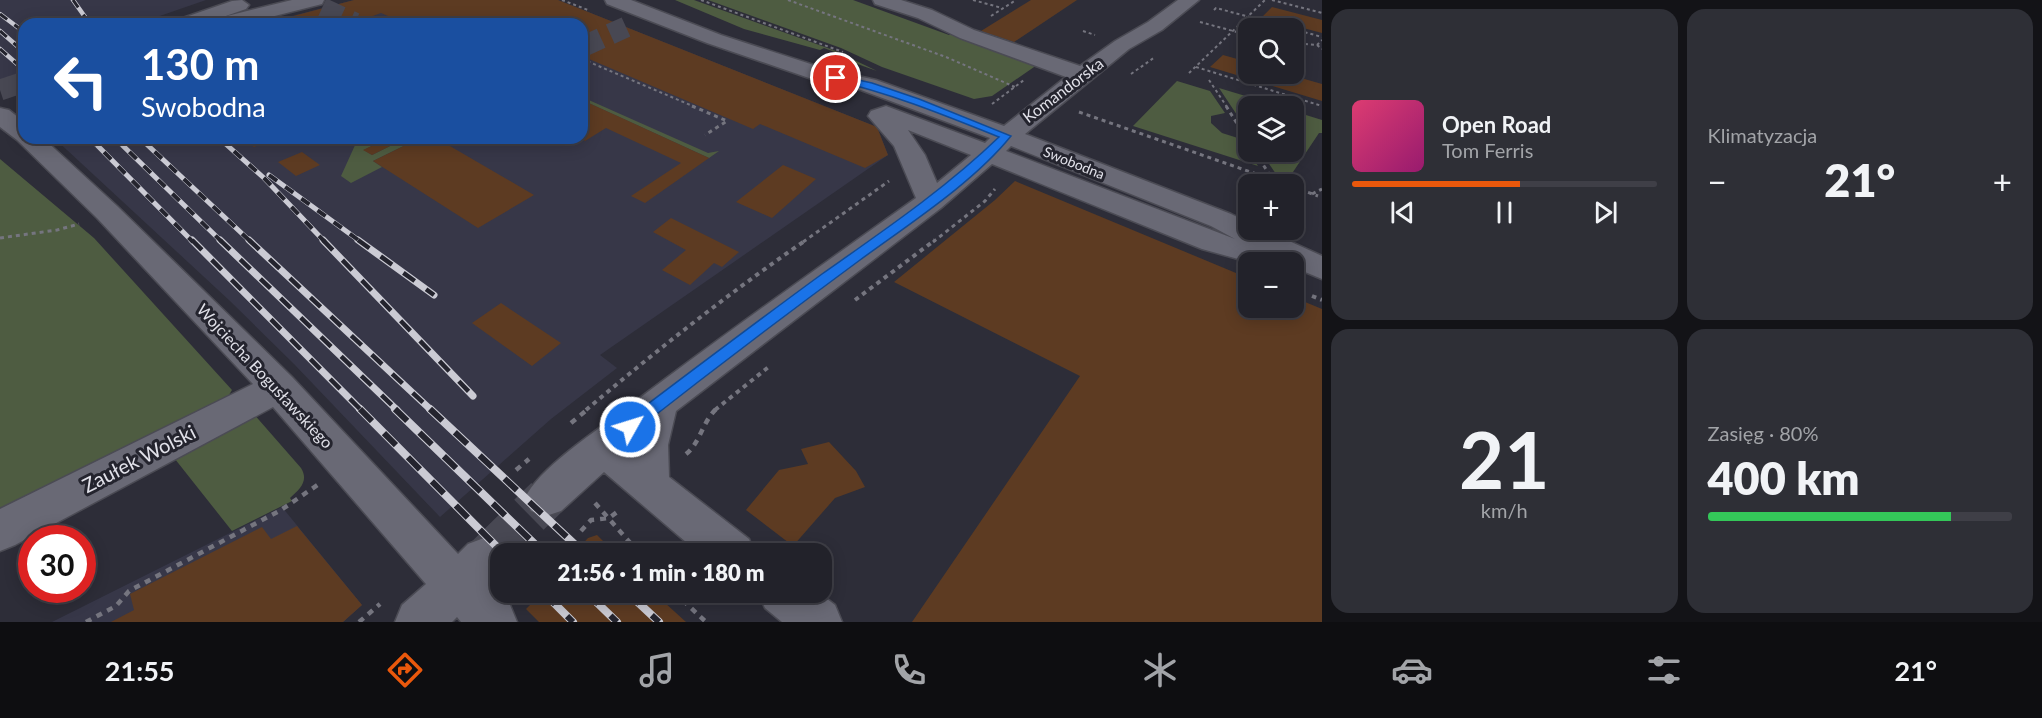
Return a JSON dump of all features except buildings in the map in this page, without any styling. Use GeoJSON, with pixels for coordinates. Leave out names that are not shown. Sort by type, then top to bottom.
{"type":"FeatureCollection","features":[{"type":"Feature","properties":{"kind":"street"},"geometry":{"type":"LineString","coordinates":[[201,18],[252,0]]}},
{"type":"Feature","properties":{"kind":"street"},"geometry":{"type":"LineString","coordinates":[[235,18],[277,0]]}},
{"type":"Feature","properties":{"kind":"street","name":"Swobodna"},"geometry":{"type":"LineString","coordinates":[[614,0],[630,20],[664,20],[820,74],[868,85],[1213,242],[1248,252]]}},
{"type":"Feature","properties":{"kind":"street"},"geometry":{"type":"LineString","coordinates":[[882,0],[925,14],[967,34],[1083,75]]}},
{"type":"Feature","properties":{"kind":"street","name":"Komandorska"},"geometry":{"type":"LineString","coordinates":[[546,498],[658,404],[931,202],[1083,75],[1190,0]]}},
{"type":"Feature","properties":{"kind":"street"},"geometry":{"type":"LineString","coordinates":[[245,18],[315,3]]}},
{"type":"Feature","properties":{"kind":"street","name":"Swobodna"},"geometry":{"type":"LineString","coordinates":[[820,74],[870,107],[997,145],[1221,220],[1322,271]]}},
{"type":"Feature","properties":{"kind":"street"},"geometry":{"type":"LineString","coordinates":[[4,106],[18,126]]}},
{"type":"Feature","properties":{"kind":"street"},"geometry":{"type":"LineString","coordinates":[[870,107],[906,141],[931,202]]}},
{"type":"Feature","properties":{"kind":"street","name":"Wojciecha Bogusławskiego"},"geometry":{"type":"LineString","coordinates":[[34,144],[107,212],[279,387],[417,543],[470,572],[494,622]]}},
{"type":"Feature","properties":{"kind":"street","name":"Swobodna"},"geometry":{"type":"LineString","coordinates":[[1304,267],[1322,271]]}},
{"type":"Feature","properties":{"kind":"street","name":"Zaułek Wolski"},"geometry":{"type":"LineString","coordinates":[[0,531],[279,387]]}},
{"type":"Feature","properties":{"kind":"street"},"geometry":{"type":"LineString","coordinates":[[637,496],[658,404]]}},
{"type":"Feature","properties":{"kind":"street"},"geometry":{"type":"LineString","coordinates":[[603,448],[637,496],[716,543]]}},
{"type":"Feature","properties":{"kind":"street"},"geometry":{"type":"LineString","coordinates":[[399,613],[470,572]]}},
{"type":"Feature","properties":{"kind":"street"},"geometry":{"type":"LineString","coordinates":[[795,603],[818,622]]}},
{"type":"Feature","properties":{"kind":"path"},"geometry":{"type":"LineString","coordinates":[[701,0],[846,53]]}},
{"type":"Feature","properties":{"kind":"path"},"geometry":{"type":"LineString","coordinates":[[788,0],[946,57],[1015,87]]}},
{"type":"Feature","properties":{"kind":"path"},"geometry":{"type":"LineString","coordinates":[[973,0],[1002,8]]}},
{"type":"Feature","properties":{"kind":"path"},"geometry":{"type":"LineString","coordinates":[[987,19],[1016,0]]}},
{"type":"Feature","properties":{"kind":"path"},"geometry":{"type":"LineString","coordinates":[[1189,73],[1265,0]]}},
{"type":"Feature","properties":{"kind":"path"},"geometry":{"type":"LineString","coordinates":[[1272,0],[1322,13]]}},
{"type":"Feature","properties":{"kind":"path"},"geometry":{"type":"LineString","coordinates":[[1192,29],[1216,8],[1252,18]]}},
{"type":"Feature","properties":{"kind":"path"},"geometry":{"type":"LineString","coordinates":[[1200,22],[1238,32]]}},
{"type":"Feature","properties":{"kind":"path"},"geometry":{"type":"LineString","coordinates":[[1304,33],[1322,38],[1317,45]]}},
{"type":"Feature","properties":{"kind":"path"},"geometry":{"type":"LineString","coordinates":[[1304,44],[1317,45],[1322,49]]}},
{"type":"Feature","properties":{"kind":"path"},"geometry":{"type":"LineString","coordinates":[[1125,78],[1157,55]]}},
{"type":"Feature","properties":{"kind":"path"},"geometry":{"type":"LineString","coordinates":[[588,62],[727,121],[705,135]]}},
{"type":"Feature","properties":{"kind":"path"},"geometry":{"type":"LineString","coordinates":[[1196,67],[1322,106]]}},
{"type":"Feature","properties":{"kind":"path"},"geometry":{"type":"LineString","coordinates":[[1209,80],[1238,125]]}},
{"type":"Feature","properties":{"kind":"path"},"geometry":{"type":"LineString","coordinates":[[1074,118],[1088,105]]}},
{"type":"Feature","properties":{"kind":"path"},"geometry":{"type":"LineString","coordinates":[[1079,112],[1256,174]]}},
{"type":"Feature","properties":{"kind":"path"},"geometry":{"type":"LineString","coordinates":[[570,424],[663,344],[744,282],[879,190],[892,178]]}},
{"type":"Feature","properties":{"kind":"path"},"geometry":{"type":"LineString","coordinates":[[853,302],[985,201],[997,186]]}},
{"type":"Feature","properties":{"kind":"path"},"geometry":{"type":"LineString","coordinates":[[1311,194],[1322,189]]}},
{"type":"Feature","properties":{"kind":"path"},"geometry":{"type":"LineString","coordinates":[[1304,191],[1318,196]]}},
{"type":"Feature","properties":{"kind":"path"},"geometry":{"type":"LineString","coordinates":[[0,238],[57,230],[83,223]]}},
{"type":"Feature","properties":{"kind":"path"},"geometry":{"type":"LineString","coordinates":[[685,454],[696,446],[696,435],[704,420],[778,359]]}},
{"type":"Feature","properties":{"kind":"path"},"geometry":{"type":"LineString","coordinates":[[86,622],[116,606],[129,591],[281,510],[322,481]]}},
{"type":"Feature","properties":{"kind":"path"},"geometry":{"type":"LineString","coordinates":[[581,531],[591,520],[609,518],[637,496]]}},
{"type":"Feature","properties":{"kind":"path"},"geometry":{"type":"LineString","coordinates":[[595,503],[631,543]]}},
{"type":"Feature","properties":{"kind":"path"},"geometry":{"type":"LineString","coordinates":[[686,603],[706,622]]}},
{"type":"Feature","properties":{"kind":"path"},"geometry":{"type":"LineString","coordinates":[[359,622],[399,613]]}},
{"type":"Feature","properties":{"kind":"shaded area"},"geometry":{"type":"Polygon","coordinates":[[[0,0],[206,0],[154,18],[18,18],[18,79],[0,86],[0,0]]]}},
{"type":"Feature","properties":{"kind":"shaded area"},"geometry":{"type":"Polygon","coordinates":[[[354,0],[558,0],[877,127],[888,155],[600,355],[617,368],[551,419],[440,517],[294,364],[230,301],[60,144],[588,144],[588,18],[284,18],[354,0]]]}},
{"type":"Feature","properties":{"kind":"shaded area"},"geometry":{"type":"Polygon","coordinates":[[[282,507],[362,605],[343,622],[52,622],[90,603],[96,603],[96,600],[282,507]]]}},
{"type":"Feature","properties":{"kind":"green space"},"geometry":{"type":"Polygon","coordinates":[[[675,0],[694,0],[836,51],[877,71],[835,56],[837,53],[824,48],[820,50],[744,29],[675,0]]]}},
{"type":"Feature","properties":{"kind":"green space"},"geometry":{"type":"Polygon","coordinates":[[[708,0],[853,0],[949,35],[954,33],[1037,65],[992,96],[974,99],[882,67],[841,48],[708,0]]]}},
{"type":"Feature","properties":{"kind":"green space"},"geometry":{"type":"Polygon","coordinates":[[[1177,81],[1210,91],[1225,113],[1211,116],[1211,123],[1222,133],[1238,138],[1238,160],[1133,126],[1177,81]]]}},
{"type":"Feature","properties":{"kind":"green space"},"geometry":{"type":"Polygon","coordinates":[[[1219,88],[1246,96],[1238,96],[1237,115],[1219,88]]]}},
{"type":"Feature","properties":{"kind":"green space"},"geometry":{"type":"Polygon","coordinates":[[[588,100],[708,153],[719,151],[709,158],[588,103],[588,100]]]}},
{"type":"Feature","properties":{"kind":"green space"},"geometry":{"type":"Polygon","coordinates":[[[1304,114],[1322,120],[1322,133],[1319,133],[1304,156],[1304,114]]]}},
{"type":"Feature","properties":{"kind":"green space"},"geometry":{"type":"Polygon","coordinates":[[[356,144],[376,144],[364,150],[372,155],[394,144],[408,144],[373,161],[382,167],[351,183],[341,176],[356,144]]]}},
{"type":"Feature","properties":{"kind":"green space"},"geometry":{"type":"Polygon","coordinates":[[[0,159],[94,238],[232,390],[221,408],[0,520],[0,159]]]}},
{"type":"Feature","properties":{"kind":"green space"},"geometry":{"type":"Polygon","coordinates":[[[1268,162],[1300,162],[1292,174],[1276,174],[1268,162]]]}},
{"type":"Feature","properties":{"kind":"green space"},"geometry":{"type":"Polygon","coordinates":[[[252,412],[301,468],[304,481],[290,498],[292,501],[232,531],[171,454],[252,412]]]}},
{"type":"Feature","properties":{"kind":"tunnel"},"geometry":{"type":"LineString","coordinates":[[322,8],[344,18]]}},
{"type":"Feature","properties":{"kind":"tunnel"},"geometry":{"type":"LineString","coordinates":[[588,44],[626,27]]}},
{"type":"Feature","properties":{"kind":"tunnel"},"geometry":{"type":"LineString","coordinates":[[0,90],[18,84]]}},
{"type":"Feature","properties":{"kind":"tunnel"},"geometry":{"type":"LineString","coordinates":[[484,559],[546,498]]}},
{"type":"Feature","properties":{"kind":"railway"},"geometry":{"type":"LineString","coordinates":[[73,0],[86,18]]}},
{"type":"Feature","properties":{"kind":"railway"},"geometry":{"type":"LineString","coordinates":[[0,14],[18,28]]}},
{"type":"Feature","properties":{"kind":"railway"},"geometry":{"type":"LineString","coordinates":[[0,31],[18,47]]}},
{"type":"Feature","properties":{"kind":"railway"},"geometry":{"type":"LineString","coordinates":[[0,49],[18,65]]}},
{"type":"Feature","properties":{"kind":"railway"},"geometry":{"type":"LineString","coordinates":[[96,144],[193,242]]}},
{"type":"Feature","properties":{"kind":"railway"},"geometry":{"type":"LineString","coordinates":[[121,144],[222,242]]}},
{"type":"Feature","properties":{"kind":"railway"},"geometry":{"type":"LineString","coordinates":[[146,144],[251,242]]}},
{"type":"Feature","properties":{"kind":"railway"},"geometry":{"type":"LineString","coordinates":[[226,144],[264,178],[325,242]]}},
{"type":"Feature","properties":{"kind":"railway"},"geometry":{"type":"LineString","coordinates":[[269,175],[361,242]]}},
{"type":"Feature","properties":{"kind":"railway"},"geometry":{"type":"LineString","coordinates":[[192,240],[361,410]]}},
{"type":"Feature","properties":{"kind":"railway"},"geometry":{"type":"LineString","coordinates":[[220,240],[397,410]]}},
{"type":"Feature","properties":{"kind":"railway"},"geometry":{"type":"LineString","coordinates":[[249,240],[431,410]]}},
{"type":"Feature","properties":{"kind":"railway"},"geometry":{"type":"LineString","coordinates":[[323,240],[473,396]]}},
{"type":"Feature","properties":{"kind":"railway"},"geometry":{"type":"LineString","coordinates":[[358,240],[434,295]]}},
{"type":"Feature","properties":{"kind":"railway"},"geometry":{"type":"LineString","coordinates":[[360,409],[493,543]]}},
{"type":"Feature","properties":{"kind":"railway"},"geometry":{"type":"LineString","coordinates":[[395,409],[534,543]]}},
{"type":"Feature","properties":{"kind":"railway"},"geometry":{"type":"LineString","coordinates":[[430,409],[573,543]]}},
{"type":"Feature","properties":{"kind":"railway"},"geometry":{"type":"LineString","coordinates":[[554,603],[573,622]]}},
{"type":"Feature","properties":{"kind":"railway"},"geometry":{"type":"LineString","coordinates":[[597,603],[617,622]]}},
{"type":"Feature","properties":{"kind":"railway"},"geometry":{"type":"LineString","coordinates":[[639,603],[659,622]]}},
{"type":"Feature","properties":{"kind":"route"},"geometry":{"type":"LineString","coordinates":[[630,427],[692,377],[931,202],[961,178],[1006,136],[915,101],[868,85],[836,78]]}}]}
